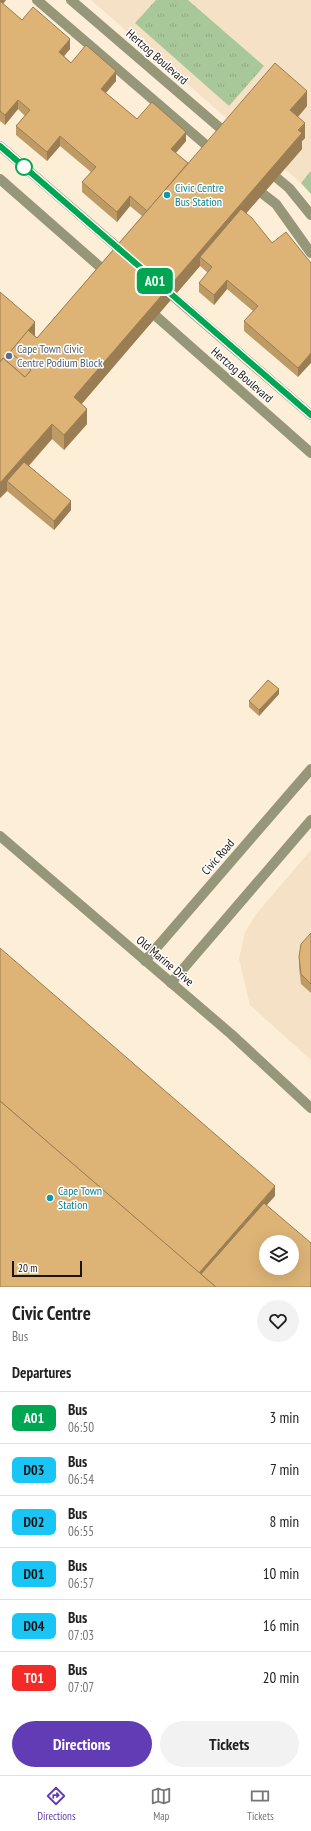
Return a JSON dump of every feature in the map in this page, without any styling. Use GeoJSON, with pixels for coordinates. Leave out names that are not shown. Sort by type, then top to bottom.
{"type":"FeatureCollection","features":[{"type":"Feature","properties":{"kind":"street"},"geometry":{"type":"LineString","coordinates":[[37,0],[213,151]]}},
{"type":"Feature","properties":{"kind":"street","name":"Hertzog Boulevard"},"geometry":{"type":"LineString","coordinates":[[71,0],[227,134]]}},
{"type":"Feature","properties":{"kind":"street"},"geometry":{"type":"LineString","coordinates":[[0,146],[124,253]]}},
{"type":"Feature","properties":{"kind":"street"},"geometry":{"type":"LineString","coordinates":[[277,178],[289,188],[311,215]]}},
{"type":"Feature","properties":{"kind":"street"},"geometry":{"type":"LineString","coordinates":[[0,179],[107,273]]}},
{"type":"Feature","properties":{"kind":"street"},"geometry":{"type":"LineString","coordinates":[[263,194],[276,204],[311,253]]}},
{"type":"Feature","properties":{"kind":"street"},"geometry":{"type":"LineString","coordinates":[[174,297],[311,415]]}},
{"type":"Feature","properties":{"kind":"street","name":"Hertzog Boulevard"},"geometry":{"type":"LineString","coordinates":[[157,317],[311,453]]}},
{"type":"Feature","properties":{"kind":"street","name":"Civic Road"},"geometry":{"type":"LineString","coordinates":[[145,961],[311,769]]}},
{"type":"Feature","properties":{"kind":"street"},"geometry":{"type":"LineString","coordinates":[[171,983],[311,820]]}},
{"type":"Feature","properties":{"kind":"street","name":"Old Marine Drive"},"geometry":{"type":"LineString","coordinates":[[0,836],[231,1034],[311,1108]]}},
{"type":"Feature","properties":{"kind":"shaded area"},"geometry":{"type":"Polygon","coordinates":[[[91,0],[311,0],[311,194],[301,183],[91,0]]]}},
{"type":"Feature","properties":{"kind":"shaded area"},"geometry":{"type":"Polygon","coordinates":[[[311,850],[311,1060],[250,1005],[239,959],[245,932],[257,913],[311,850]]]}},
{"type":"Feature","properties":{"kind":"green space"},"geometry":{"type":"Polygon","coordinates":[[[156,0],[188,0],[264,66],[229,106],[135,23],[156,0]]]}},
{"type":"Feature","properties":{"kind":"green space"},"geometry":{"type":"Polygon","coordinates":[[[311,171],[311,194],[301,183],[311,171]]]}},
{"type":"Feature","properties":{"kind":"building"},"geometry":{"type":"Polygon","coordinates":[[[0,1],[22,20],[33,7],[70,39],[59,52],[71,63],[86,45],[116,71],[101,89],[137,119],[152,102],[186,132],[171,149],[188,163],[147,211],[130,196],[117,212],[82,182],[96,167],[60,136],[47,152],[16,126],[30,110],[18,100],[5,115],[0,111],[0,1]]]}},
{"type":"Feature","properties":{"kind":"building"},"geometry":{"type":"Polygon","coordinates":[[[275,63],[307,91],[290,110],[305,123],[298,130],[302,133],[74,397],[87,409],[64,435],[52,424],[0,483],[0,362],[3,358],[25,377],[31,370],[10,352],[28,330],[37,338],[275,63]]]}},
{"type":"Feature","properties":{"kind":"building"},"geometry":{"type":"Polygon","coordinates":[[[241,209],[252,218],[272,243],[286,232],[311,263],[311,353],[298,368],[244,321],[258,306],[227,280],[214,295],[199,283],[212,267],[200,257],[241,209]]]}},
{"type":"Feature","properties":{"kind":"building"},"geometry":{"type":"Polygon","coordinates":[[[0,292],[35,322],[10,352],[31,370],[25,377],[3,358],[0,362],[0,292]]]}},
{"type":"Feature","properties":{"kind":"building"},"geometry":{"type":"Polygon","coordinates":[[[24,462],[71,501],[54,521],[7,481],[24,462]]]}},
{"type":"Feature","properties":{"kind":"building"},"geometry":{"type":"Polygon","coordinates":[[[268,680],[279,689],[259,710],[249,701],[268,680]]]}},
{"type":"Feature","properties":{"kind":"building"},"geometry":{"type":"Polygon","coordinates":[[[311,933],[311,984],[301,974],[299,957],[301,944],[311,933]]]}},
{"type":"Feature","properties":{"kind":"building"},"geometry":{"type":"Polygon","coordinates":[[[0,948],[275,1186],[199,1273],[0,1101],[0,948]]]}},
{"type":"Feature","properties":{"kind":"building","name":"Cape Town Station"},"geometry":{"type":"Polygon","coordinates":[[[0,1101],[216,1287],[0,1287],[0,1101]]]}},
{"type":"Feature","properties":{"kind":"building"},"geometry":{"type":"Polygon","coordinates":[[[264,1203],[311,1243],[311,1287],[216,1287],[201,1274],[264,1203]]]}},
{"type":"Feature","properties":{"kind":"bus line","name":"A01"},"geometry":{"type":"LineString","coordinates":[[0,146],[311,415]]}},
{"type":"Feature","properties":{"kind":"place","name":"Civic Centre Bus Station"},"geometry":{"type":"Point","coordinates":[167,195]}},
{"type":"Feature","properties":{"kind":"place","name":"Cape Town Civic Centre Podium Block"},"geometry":{"type":"Point","coordinates":[9,356]}},
{"type":"Feature","properties":{"kind":"place","name":"Cape Town Station"},"geometry":{"type":"Point","coordinates":[50,1198]}}]}
